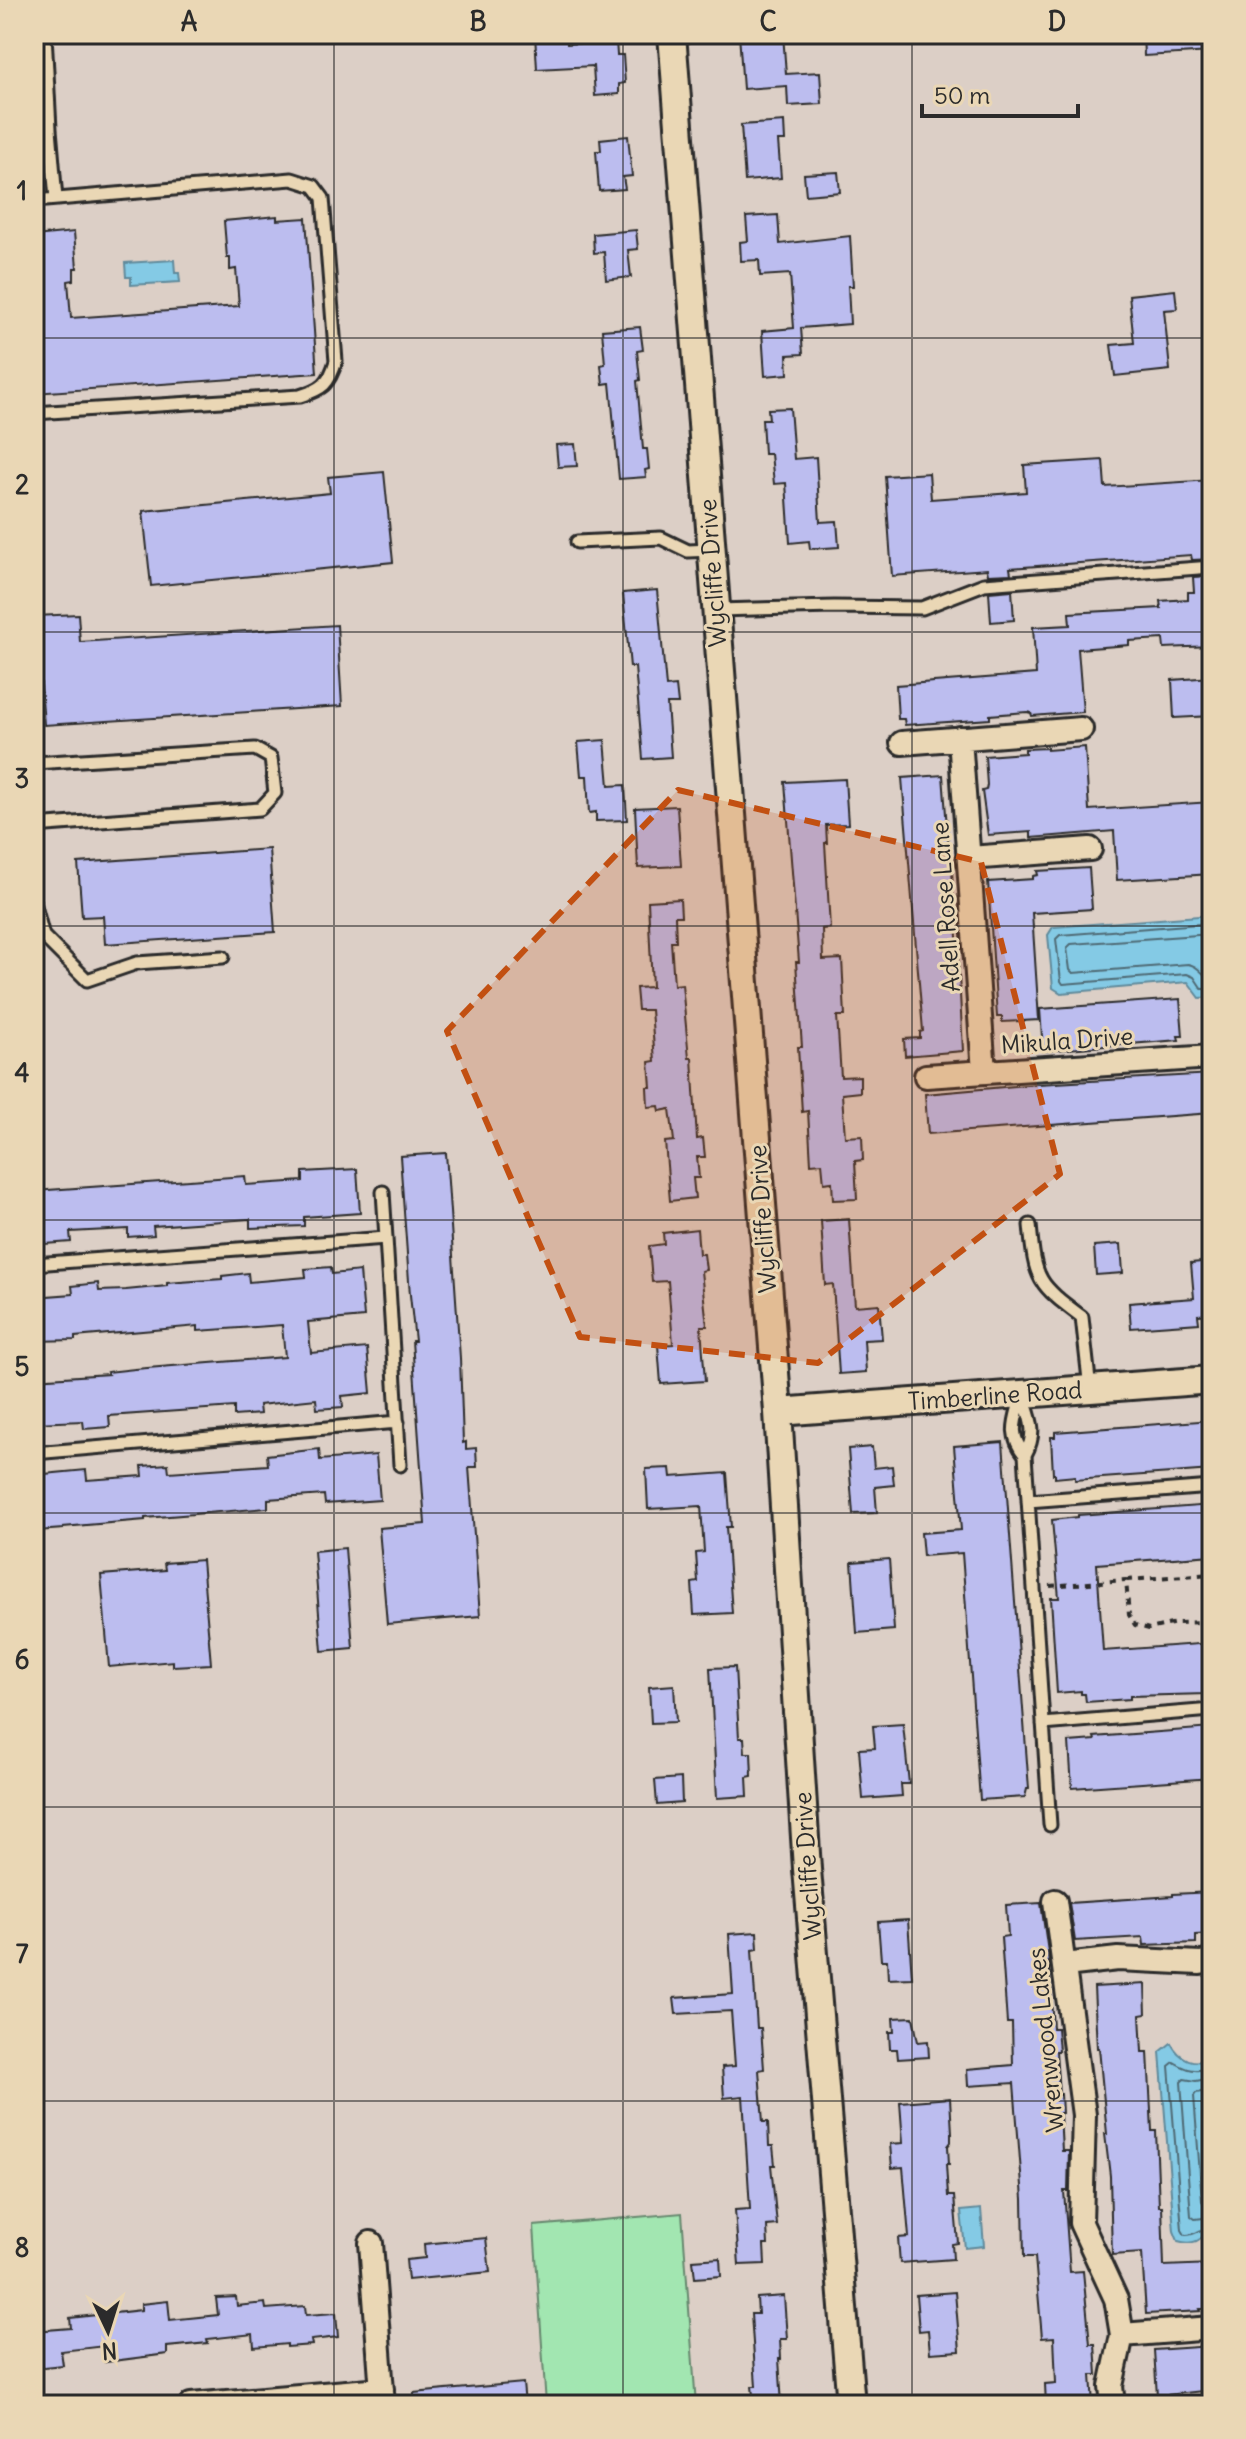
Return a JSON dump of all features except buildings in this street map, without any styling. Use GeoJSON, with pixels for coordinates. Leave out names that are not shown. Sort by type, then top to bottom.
{"type":"FeatureCollection","features":[{"type":"Feature","properties":{"kind":"street","name":"Wycliffe Drive"},"geometry":{"type":"LineString","coordinates":[[672,34],[778,1412],[807,1869],[851,2405]]}},
{"type":"Feature","properties":{"kind":"street"},"geometry":{"type":"LineString","coordinates":[[902,743],[1081,729]]}},
{"type":"Feature","properties":{"kind":"street","name":"Adell Rose Lane"},"geometry":{"type":"LineString","coordinates":[[960,738],[984,1072]]}},
{"type":"Feature","properties":{"kind":"street"},"geometry":{"type":"LineString","coordinates":[[969,858],[1090,849]]}},
{"type":"Feature","properties":{"kind":"street","name":"Mikula Drive"},"geometry":{"type":"LineString","coordinates":[[926,1076],[1212,1057]]}},
{"type":"Feature","properties":{"kind":"street","name":"Timberline Road"},"geometry":{"type":"LineString","coordinates":[[778,1412],[1212,1380]]}},
{"type":"Feature","properties":{"kind":"street","name":"Wrenwood Lakes"},"geometry":{"type":"LineString","coordinates":[[1055,1901],[1084,2115],[1081,2223],[1116,2299],[1122,2335],[1111,2386],[1113,2405]]}},
{"type":"Feature","properties":{"kind":"street"},"geometry":{"type":"LineString","coordinates":[[1065,1965],[1118,1959],[1212,1961]]}},
{"type":"Feature","properties":{"kind":"street"},"geometry":{"type":"LineString","coordinates":[[191,2405],[382,2397],[371,2243]]}},
{"type":"Feature","properties":{"kind":"street"},"geometry":{"type":"LineString","coordinates":[[1122,2335],[1212,2328]]}},
{"type":"Feature","properties":{"kind":"lane"},"geometry":{"type":"LineString","coordinates":[[45,34],[56,199]]}},
{"type":"Feature","properties":{"kind":"lane"},"geometry":{"type":"LineString","coordinates":[[34,130],[50,129]]}},
{"type":"Feature","properties":{"kind":"lane"},"geometry":{"type":"LineString","coordinates":[[34,201],[292,179],[314,186],[323,198],[336,361],[331,377],[319,391],[300,396],[34,413]]}},
{"type":"Feature","properties":{"kind":"lane"},"geometry":{"type":"LineString","coordinates":[[577,542],[661,538],[688,551],[712,550]]}},
{"type":"Feature","properties":{"kind":"lane"},"geometry":{"type":"LineString","coordinates":[[716,610],[922,608],[984,584],[1212,567]]}},
{"type":"Feature","properties":{"kind":"lane"},"geometry":{"type":"LineString","coordinates":[[34,763],[255,749],[271,758],[275,793],[260,809],[34,826]]}},
{"type":"Feature","properties":{"kind":"lane"},"geometry":{"type":"LineString","coordinates":[[34,902],[39,938],[87,980],[137,963],[223,957]]}},
{"type":"Feature","properties":{"kind":"lane"},"geometry":{"type":"LineString","coordinates":[[383,1192],[400,1465]]}},
{"type":"Feature","properties":{"kind":"lane"},"geometry":{"type":"LineString","coordinates":[[1030,1225],[1033,1260],[1041,1282],[1082,1317],[1090,1389]]}},
{"type":"Feature","properties":{"kind":"lane"},"geometry":{"type":"LineString","coordinates":[[34,1264],[386,1238]]}},
{"type":"Feature","properties":{"kind":"lane"},"geometry":{"type":"LineString","coordinates":[[1022,1394],[1014,1426],[1015,1443],[1025,1455]]}},
{"type":"Feature","properties":{"kind":"lane"},"geometry":{"type":"LineString","coordinates":[[1022,1394],[1032,1425],[1033,1441],[1025,1455],[1050,1825]]}},
{"type":"Feature","properties":{"kind":"lane"},"geometry":{"type":"LineString","coordinates":[[34,1453],[398,1422]]}},
{"type":"Feature","properties":{"kind":"lane"},"geometry":{"type":"LineString","coordinates":[[1028,1501],[1212,1487]]}},
{"type":"Feature","properties":{"kind":"lane"},"geometry":{"type":"LineString","coordinates":[[1043,1724],[1212,1710]]}},
{"type":"Feature","properties":{"kind":"path"},"geometry":{"type":"LineString","coordinates":[[1034,1587],[1212,1574]]}},
{"type":"Feature","properties":{"kind":"path"},"geometry":{"type":"LineString","coordinates":[[1126,1580],[1129,1615],[1135,1625],[1149,1629],[1212,1619]]}},
{"type":"Feature","properties":{"kind":"highlighted area"},"geometry":{"type":"Polygon","coordinates":[[[678,790],[981,862],[1060,1174],[818,1363],[580,1337],[447,1031],[678,790]]]}},
{"type":"Feature","properties":{"kind":"green space"},"geometry":{"type":"Polygon","coordinates":[[[682,2213],[696,2405],[546,2405],[534,2226],[682,2213]]]}},
{"type":"Feature","properties":{"kind":"water"},"geometry":{"type":"Polygon","coordinates":[[[174,260],[175,273],[179,273],[180,282],[131,285],[131,277],[126,277],[125,263],[174,260]]]}},
{"type":"Feature","properties":{"kind":"water"},"geometry":{"type":"Polygon","coordinates":[[[1212,915],[1212,997],[1200,998],[1188,982],[1061,993],[1053,988],[1048,935],[1053,927],[1212,915]]]}},
{"type":"Feature","properties":{"kind":"water"},"geometry":{"type":"Polygon","coordinates":[[[1171,2043],[1188,2060],[1212,2058],[1212,2234],[1185,2243],[1178,2241],[1174,2231],[1160,2052],[1171,2043]]]}},
{"type":"Feature","properties":{"kind":"water"},"geometry":{"type":"Polygon","coordinates":[[[981,2209],[984,2246],[965,2248],[961,2211],[981,2209]]]}}]}
